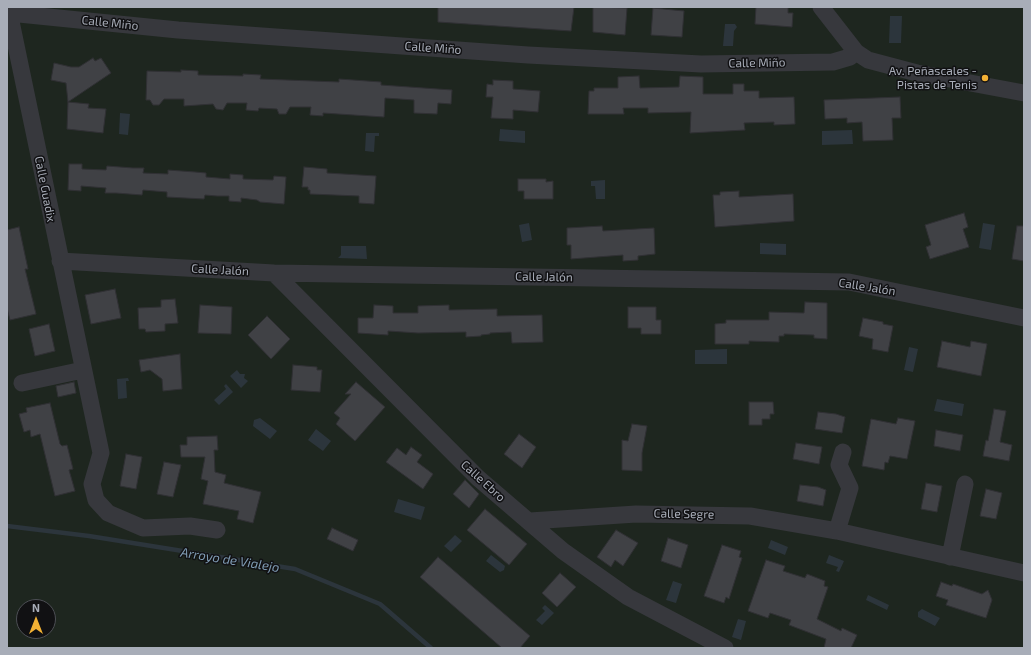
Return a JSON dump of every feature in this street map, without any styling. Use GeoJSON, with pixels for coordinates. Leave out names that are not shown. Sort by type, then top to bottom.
{"type":"FeatureCollection","features":[{"type":"Feature","properties":{"kind":"street"},"geometry":{"type":"LineString","coordinates":[[821,7],[856,52],[868,60],[917,73],[1024,92]]}},
{"type":"Feature","properties":{"kind":"street","name":"Calle Miño"},"geometry":{"type":"LineString","coordinates":[[9,10],[194,31],[520,55],[701,64],[833,62],[850,57],[856,52]]}},
{"type":"Feature","properties":{"kind":"street","name":"Calle Guadix"},"geometry":{"type":"LineString","coordinates":[[9,10],[101,453],[92,484],[96,500],[108,513],[143,528],[190,526],[217,530]]}},
{"type":"Feature","properties":{"kind":"street","name":"Calle Jalón"},"geometry":{"type":"LineString","coordinates":[[60,261],[274,273],[849,282],[1024,318]]}},
{"type":"Feature","properties":{"kind":"street","name":"Calle Ebro"},"geometry":{"type":"LineString","coordinates":[[274,273],[478,478],[530,521],[563,551],[628,597],[725,648]]}},
{"type":"Feature","properties":{"kind":"street"},"geometry":{"type":"LineString","coordinates":[[22,383],[83,370]]}},
{"type":"Feature","properties":{"kind":"street"},"geometry":{"type":"LineString","coordinates":[[837,531],[850,488],[839,465],[843,452]]}},
{"type":"Feature","properties":{"kind":"street"},"geometry":{"type":"LineString","coordinates":[[950,557],[965,484]]}},
{"type":"Feature","properties":{"kind":"street","name":"Calle Segre"},"geometry":{"type":"LineString","coordinates":[[530,521],[636,514],[750,516],[837,531],[1024,573]]}},
{"type":"Feature","properties":{"kind":"shaded area"},"geometry":{"type":"Polygon","coordinates":[[[7,7],[1024,7],[1024,648],[7,648],[7,7]]]}},
{"type":"Feature","properties":{"kind":"shaded area"},"geometry":{"type":"Polygon","coordinates":[[[890,16],[902,16],[901,43],[889,43],[890,16]]]}},
{"type":"Feature","properties":{"kind":"shaded area"},"geometry":{"type":"Polygon","coordinates":[[[725,24],[735,24],[737,27],[734,31],[733,46],[723,46],[725,24]]]}},
{"type":"Feature","properties":{"kind":"shaded area"},"geometry":{"type":"Polygon","coordinates":[[[120,113],[130,114],[128,135],[119,134],[120,113]]]}},
{"type":"Feature","properties":{"kind":"shaded area"},"geometry":{"type":"Polygon","coordinates":[[[500,129],[525,131],[525,143],[499,141],[500,129]]]}},
{"type":"Feature","properties":{"kind":"shaded area"},"geometry":{"type":"Polygon","coordinates":[[[852,130],[853,144],[822,145],[822,131],[852,130]]]}},
{"type":"Feature","properties":{"kind":"shaded area"},"geometry":{"type":"Polygon","coordinates":[[[366,133],[379,133],[379,136],[375,136],[374,152],[365,151],[366,133]]]}},
{"type":"Feature","properties":{"kind":"shaded area"},"geometry":{"type":"Polygon","coordinates":[[[605,180],[605,199],[596,199],[595,186],[591,186],[591,181],[605,180]]]}},
{"type":"Feature","properties":{"kind":"shaded area"},"geometry":{"type":"Polygon","coordinates":[[[529,223],[532,240],[522,242],[519,225],[529,223]]]}},
{"type":"Feature","properties":{"kind":"shaded area"},"geometry":{"type":"Polygon","coordinates":[[[983,223],[995,225],[991,250],[979,248],[983,223]]]}},
{"type":"Feature","properties":{"kind":"shaded area"},"geometry":{"type":"Polygon","coordinates":[[[760,243],[786,244],[786,255],[760,254],[760,243]]]}},
{"type":"Feature","properties":{"kind":"shaded area"},"geometry":{"type":"Polygon","coordinates":[[[341,246],[366,246],[367,259],[338,258],[341,255],[341,246]]]}},
{"type":"Feature","properties":{"kind":"shaded area"},"geometry":{"type":"Polygon","coordinates":[[[909,347],[918,349],[913,372],[904,370],[909,347]]]}},
{"type":"Feature","properties":{"kind":"shaded area"},"geometry":{"type":"Polygon","coordinates":[[[727,349],[727,364],[695,364],[695,350],[727,349]]]}},
{"type":"Feature","properties":{"kind":"shaded area"},"geometry":{"type":"Polygon","coordinates":[[[237,370],[240,374],[245,374],[244,378],[248,381],[241,388],[230,376],[237,370]]]}},
{"type":"Feature","properties":{"kind":"shaded area"},"geometry":{"type":"Polygon","coordinates":[[[128,378],[129,381],[126,381],[127,398],[118,399],[117,379],[128,378]]]}},
{"type":"Feature","properties":{"kind":"shaded area"},"geometry":{"type":"Polygon","coordinates":[[[226,384],[233,392],[219,405],[214,400],[226,389],[224,386],[226,384]]]}},
{"type":"Feature","properties":{"kind":"shaded area"},"geometry":{"type":"Polygon","coordinates":[[[937,399],[964,404],[962,416],[934,411],[937,399]]]}},
{"type":"Feature","properties":{"kind":"shaded area"},"geometry":{"type":"Polygon","coordinates":[[[260,418],[277,431],[270,439],[253,426],[254,420],[260,418]]]}},
{"type":"Feature","properties":{"kind":"shaded area"},"geometry":{"type":"Polygon","coordinates":[[[316,429],[331,441],[323,451],[308,440],[316,429]]]}},
{"type":"Feature","properties":{"kind":"shaded area"},"geometry":{"type":"Polygon","coordinates":[[[398,499],[425,507],[421,520],[394,512],[398,499]]]}},
{"type":"Feature","properties":{"kind":"shaded area"},"geometry":{"type":"Polygon","coordinates":[[[455,535],[462,541],[451,552],[444,546],[455,535]]]}},
{"type":"Feature","properties":{"kind":"shaded area"},"geometry":{"type":"Polygon","coordinates":[[[771,540],[788,547],[785,555],[768,548],[771,540]]]}},
{"type":"Feature","properties":{"kind":"shaded area"},"geometry":{"type":"Polygon","coordinates":[[[491,555],[505,566],[504,570],[500,572],[486,561],[491,555]]]}},
{"type":"Feature","properties":{"kind":"shaded area"},"geometry":{"type":"Polygon","coordinates":[[[829,555],[844,561],[839,572],[836,571],[838,567],[826,563],[829,555]]]}},
{"type":"Feature","properties":{"kind":"shaded area"},"geometry":{"type":"Polygon","coordinates":[[[673,581],[682,584],[676,603],[666,600],[673,581]]]}},
{"type":"Feature","properties":{"kind":"shaded area"},"geometry":{"type":"Polygon","coordinates":[[[868,595],[889,605],[887,610],[866,600],[868,595]]]}},
{"type":"Feature","properties":{"kind":"shaded area"},"geometry":{"type":"Polygon","coordinates":[[[545,605],[554,613],[542,625],[536,620],[545,611],[542,608],[545,605]]]}},
{"type":"Feature","properties":{"kind":"shaded area"},"geometry":{"type":"Polygon","coordinates":[[[922,609],[940,618],[935,626],[918,617],[918,612],[922,609]]]}},
{"type":"Feature","properties":{"kind":"shaded area"},"geometry":{"type":"Polygon","coordinates":[[[738,619],[746,621],[741,640],[732,637],[738,619]]]}},
{"type":"Feature","properties":{"kind":"building"},"geometry":{"type":"Polygon","coordinates":[[[438,7],[574,7],[571,31],[438,22],[438,7]]]}},
{"type":"Feature","properties":{"kind":"building"},"geometry":{"type":"Polygon","coordinates":[[[593,7],[627,8],[625,35],[593,32],[593,7]]]}},
{"type":"Feature","properties":{"kind":"building"},"geometry":{"type":"Polygon","coordinates":[[[756,7],[788,7],[788,13],[793,13],[792,27],[755,24],[756,7]]]}},
{"type":"Feature","properties":{"kind":"building"},"geometry":{"type":"Polygon","coordinates":[[[653,8],[684,11],[682,37],[651,35],[653,8]]]}},
{"type":"Feature","properties":{"kind":"building"},"geometry":{"type":"Polygon","coordinates":[[[93,58],[95,61],[101,58],[111,73],[68,102],[66,83],[51,80],[54,63],[71,67],[79,67],[93,58]]]}},
{"type":"Feature","properties":{"kind":"building"},"geometry":{"type":"Polygon","coordinates":[[[181,70],[198,71],[198,75],[243,76],[243,74],[261,75],[260,79],[339,82],[339,79],[381,82],[381,85],[452,90],[451,104],[438,103],[437,114],[414,113],[414,100],[385,98],[384,117],[323,113],[323,116],[310,115],[311,107],[290,107],[286,114],[279,114],[277,109],[259,108],[258,111],[246,110],[247,103],[227,103],[223,110],[216,109],[213,104],[184,106],[184,99],[164,99],[159,105],[153,105],[150,100],[146,100],[147,71],[181,72],[181,70]]]}},
{"type":"Feature","properties":{"kind":"building"},"geometry":{"type":"Polygon","coordinates":[[[639,76],[640,88],[679,87],[680,76],[703,77],[703,94],[733,94],[733,84],[744,84],[744,91],[759,91],[759,98],[794,97],[795,124],[774,125],[774,122],[744,123],[745,130],[690,133],[691,112],[648,113],[648,108],[623,108],[624,114],[588,114],[589,91],[594,91],[594,88],[618,88],[618,77],[639,76]]]}},
{"type":"Feature","properties":{"kind":"building"},"geometry":{"type":"Polygon","coordinates":[[[493,80],[513,81],[513,89],[540,91],[538,112],[513,110],[513,119],[491,118],[493,97],[486,97],[487,84],[493,85],[493,80]]]}},
{"type":"Feature","properties":{"kind":"building"},"geometry":{"type":"Polygon","coordinates":[[[900,97],[901,118],[892,118],[893,140],[863,141],[862,122],[847,123],[847,118],[825,119],[824,100],[900,97]]]}},
{"type":"Feature","properties":{"kind":"building"},"geometry":{"type":"Polygon","coordinates":[[[68,102],[89,104],[88,108],[106,109],[103,133],[67,129],[68,102]]]}},
{"type":"Feature","properties":{"kind":"building"},"geometry":{"type":"Polygon","coordinates":[[[69,164],[82,164],[82,169],[106,170],[107,166],[144,168],[143,173],[168,174],[168,170],[206,173],[206,177],[230,179],[230,174],[243,175],[243,179],[273,180],[274,176],[286,177],[284,204],[260,202],[257,200],[241,198],[241,202],[229,201],[229,196],[205,195],[204,199],[167,197],[167,192],[143,190],[142,195],[105,193],[106,188],[81,186],[81,191],[68,190],[69,164]]]}},
{"type":"Feature","properties":{"kind":"building"},"geometry":{"type":"Polygon","coordinates":[[[304,167],[327,169],[327,173],[376,176],[374,204],[359,203],[359,196],[310,194],[308,187],[302,187],[304,167]]]}},
{"type":"Feature","properties":{"kind":"building"},"geometry":{"type":"Polygon","coordinates":[[[518,179],[546,179],[546,182],[553,181],[553,199],[524,199],[524,191],[518,191],[518,179]]]}},
{"type":"Feature","properties":{"kind":"building"},"geometry":{"type":"Polygon","coordinates":[[[739,191],[739,197],[793,194],[794,221],[715,227],[713,195],[720,195],[720,192],[739,191]]]}},
{"type":"Feature","properties":{"kind":"building"},"geometry":{"type":"Polygon","coordinates":[[[964,213],[968,227],[963,229],[969,247],[930,259],[926,247],[931,245],[925,225],[964,213]]]}},
{"type":"Feature","properties":{"kind":"building"},"geometry":{"type":"Polygon","coordinates":[[[602,226],[603,231],[654,228],[655,254],[638,256],[638,260],[623,261],[623,255],[571,259],[571,245],[567,245],[567,228],[602,226]]]}},
{"type":"Feature","properties":{"kind":"building"},"geometry":{"type":"Polygon","coordinates":[[[1017,226],[1024,226],[1024,261],[1012,259],[1017,226]]]}},
{"type":"Feature","properties":{"kind":"building"},"geometry":{"type":"Polygon","coordinates":[[[19,227],[28,269],[25,269],[36,314],[10,320],[7,308],[7,230],[19,227]]]}},
{"type":"Feature","properties":{"kind":"building"},"geometry":{"type":"Polygon","coordinates":[[[115,289],[121,318],[91,324],[85,295],[115,289]]]}},
{"type":"Feature","properties":{"kind":"building"},"geometry":{"type":"Polygon","coordinates":[[[175,299],[178,323],[165,324],[165,331],[146,332],[145,329],[139,329],[138,308],[161,307],[161,300],[175,299]]]}},
{"type":"Feature","properties":{"kind":"building"},"geometry":{"type":"Polygon","coordinates":[[[805,302],[827,303],[827,339],[814,338],[814,335],[784,334],[784,336],[779,336],[779,342],[749,341],[749,344],[715,344],[715,324],[726,323],[726,320],[769,320],[769,312],[804,313],[805,302]]]}},
{"type":"Feature","properties":{"kind":"building"},"geometry":{"type":"Polygon","coordinates":[[[200,305],[232,307],[231,334],[198,333],[200,305]]]}},
{"type":"Feature","properties":{"kind":"building"},"geometry":{"type":"Polygon","coordinates":[[[374,305],[393,306],[393,313],[418,313],[418,306],[449,305],[449,310],[497,309],[497,316],[542,315],[543,342],[512,343],[511,332],[490,333],[481,336],[466,337],[466,332],[418,333],[388,331],[388,335],[358,333],[358,318],[373,318],[374,305]]]}},
{"type":"Feature","properties":{"kind":"building"},"geometry":{"type":"Polygon","coordinates":[[[628,307],[656,307],[656,320],[661,320],[661,334],[641,334],[641,328],[628,328],[628,307]]]}},
{"type":"Feature","properties":{"kind":"building"},"geometry":{"type":"Polygon","coordinates":[[[267,316],[290,339],[271,359],[248,335],[267,316]]]}},
{"type":"Feature","properties":{"kind":"building"},"geometry":{"type":"Polygon","coordinates":[[[863,318],[883,322],[883,324],[893,326],[888,352],[872,349],[873,339],[859,336],[863,318]]]}},
{"type":"Feature","properties":{"kind":"building"},"geometry":{"type":"Polygon","coordinates":[[[49,324],[55,351],[35,356],[29,329],[49,324]]]}},
{"type":"Feature","properties":{"kind":"building"},"geometry":{"type":"Polygon","coordinates":[[[942,341],[970,347],[971,341],[987,344],[981,376],[937,367],[942,341]]]}},
{"type":"Feature","properties":{"kind":"building"},"geometry":{"type":"Polygon","coordinates":[[[180,354],[182,389],[163,391],[162,379],[150,370],[141,372],[139,360],[180,354]]]}},
{"type":"Feature","properties":{"kind":"building"},"geometry":{"type":"Polygon","coordinates":[[[293,365],[317,367],[317,370],[322,370],[320,392],[291,390],[293,365]]]}},
{"type":"Feature","properties":{"kind":"building"},"geometry":{"type":"Polygon","coordinates":[[[74,382],[76,393],[58,397],[56,386],[74,382]]]}},
{"type":"Feature","properties":{"kind":"building"},"geometry":{"type":"Polygon","coordinates":[[[356,382],[385,407],[355,441],[336,424],[340,418],[334,413],[351,394],[345,394],[356,382]]]}},
{"type":"Feature","properties":{"kind":"building"},"geometry":{"type":"Polygon","coordinates":[[[749,402],[773,402],[774,414],[770,414],[770,419],[762,419],[762,425],[749,425],[749,402]]]}},
{"type":"Feature","properties":{"kind":"building"},"geometry":{"type":"Polygon","coordinates":[[[50,403],[60,444],[62,446],[67,445],[73,469],[69,470],[75,491],[55,496],[40,434],[31,437],[30,430],[24,432],[19,414],[27,412],[26,408],[50,403]]]}},
{"type":"Feature","properties":{"kind":"building"},"geometry":{"type":"Polygon","coordinates":[[[994,409],[1006,411],[1000,442],[1012,445],[1009,461],[983,456],[986,440],[988,441],[994,409]]]}},
{"type":"Feature","properties":{"kind":"building"},"geometry":{"type":"Polygon","coordinates":[[[818,412],[836,414],[845,417],[842,433],[815,429],[818,412]]]}},
{"type":"Feature","properties":{"kind":"building"},"geometry":{"type":"Polygon","coordinates":[[[898,418],[915,421],[907,459],[890,456],[888,463],[885,462],[884,470],[862,466],[871,419],[896,424],[898,418]]]}},
{"type":"Feature","properties":{"kind":"building"},"geometry":{"type":"Polygon","coordinates":[[[632,424],[647,426],[642,453],[642,471],[622,470],[622,440],[628,441],[632,424]]]}},
{"type":"Feature","properties":{"kind":"building"},"geometry":{"type":"Polygon","coordinates":[[[936,430],[963,435],[960,451],[934,446],[936,430]]]}},
{"type":"Feature","properties":{"kind":"building"},"geometry":{"type":"Polygon","coordinates":[[[519,434],[536,447],[522,468],[504,454],[519,434]]]}},
{"type":"Feature","properties":{"kind":"building"},"geometry":{"type":"Polygon","coordinates":[[[217,436],[218,450],[214,450],[215,472],[226,475],[224,483],[261,492],[253,523],[237,519],[239,511],[203,504],[208,481],[201,479],[205,457],[181,457],[180,445],[187,445],[187,437],[217,436]]]}},
{"type":"Feature","properties":{"kind":"building"},"geometry":{"type":"Polygon","coordinates":[[[796,443],[822,447],[819,464],[793,459],[796,443]]]}},
{"type":"Feature","properties":{"kind":"building"},"geometry":{"type":"Polygon","coordinates":[[[411,447],[422,455],[417,462],[433,474],[423,489],[386,462],[397,448],[406,455],[411,447]]]}},
{"type":"Feature","properties":{"kind":"building"},"geometry":{"type":"Polygon","coordinates":[[[126,454],[142,457],[136,489],[120,486],[126,454]]]}},
{"type":"Feature","properties":{"kind":"building"},"geometry":{"type":"Polygon","coordinates":[[[164,462],[181,465],[173,497],[157,494],[164,462]]]}},
{"type":"Feature","properties":{"kind":"building"},"geometry":{"type":"Polygon","coordinates":[[[465,480],[479,494],[469,508],[453,494],[465,480]]]}},
{"type":"Feature","properties":{"kind":"building"},"geometry":{"type":"Polygon","coordinates":[[[926,483],[942,486],[937,512],[921,509],[926,483]]]}},
{"type":"Feature","properties":{"kind":"building"},"geometry":{"type":"Polygon","coordinates":[[[800,485],[818,487],[826,490],[823,506],[797,501],[800,485]]]}},
{"type":"Feature","properties":{"kind":"building"},"geometry":{"type":"Polygon","coordinates":[[[986,489],[1002,493],[996,519],[980,516],[986,489]]]}},
{"type":"Feature","properties":{"kind":"building"},"geometry":{"type":"Polygon","coordinates":[[[485,509],[527,544],[509,565],[467,530],[485,509]]]}},
{"type":"Feature","properties":{"kind":"building"},"geometry":{"type":"Polygon","coordinates":[[[332,528],[358,540],[353,551],[327,539],[332,528]]]}},
{"type":"Feature","properties":{"kind":"building"},"geometry":{"type":"Polygon","coordinates":[[[616,530],[638,543],[623,566],[615,560],[611,567],[597,557],[616,530]]]}},
{"type":"Feature","properties":{"kind":"building"},"geometry":{"type":"Polygon","coordinates":[[[668,538],[688,545],[681,568],[661,561],[668,538]]]}},
{"type":"Feature","properties":{"kind":"building"},"geometry":{"type":"Polygon","coordinates":[[[722,545],[741,551],[739,557],[742,558],[729,599],[726,597],[724,603],[704,596],[722,545]]]}},
{"type":"Feature","properties":{"kind":"building"},"geometry":{"type":"Polygon","coordinates":[[[438,557],[530,636],[520,648],[502,648],[420,577],[438,557]]]}},
{"type":"Feature","properties":{"kind":"building"},"geometry":{"type":"Polygon","coordinates":[[[766,560],[785,566],[783,571],[805,578],[807,574],[825,581],[824,586],[828,587],[817,619],[841,631],[842,628],[857,635],[851,648],[824,648],[826,639],[789,625],[791,620],[770,613],[768,618],[748,611],[766,560]]]}},
{"type":"Feature","properties":{"kind":"building"},"geometry":{"type":"Polygon","coordinates":[[[560,573],[576,587],[557,607],[542,593],[560,573]]]}},
{"type":"Feature","properties":{"kind":"building"},"geometry":{"type":"Polygon","coordinates":[[[941,582],[952,586],[953,584],[982,594],[988,590],[992,600],[986,618],[946,605],[948,600],[936,596],[941,582]]]}},
{"type":"Feature","properties":{"kind":"waterway","name":"Arroyo de Vialejo"},"geometry":{"type":"LineString","coordinates":[[7,526],[89,536],[295,569],[380,604],[431,648]]}},
{"type":"Feature","properties":{"kind":"place","name":"Av. Peñascales - Pistas de Tenis"},"geometry":{"type":"Point","coordinates":[985,78]}}]}
